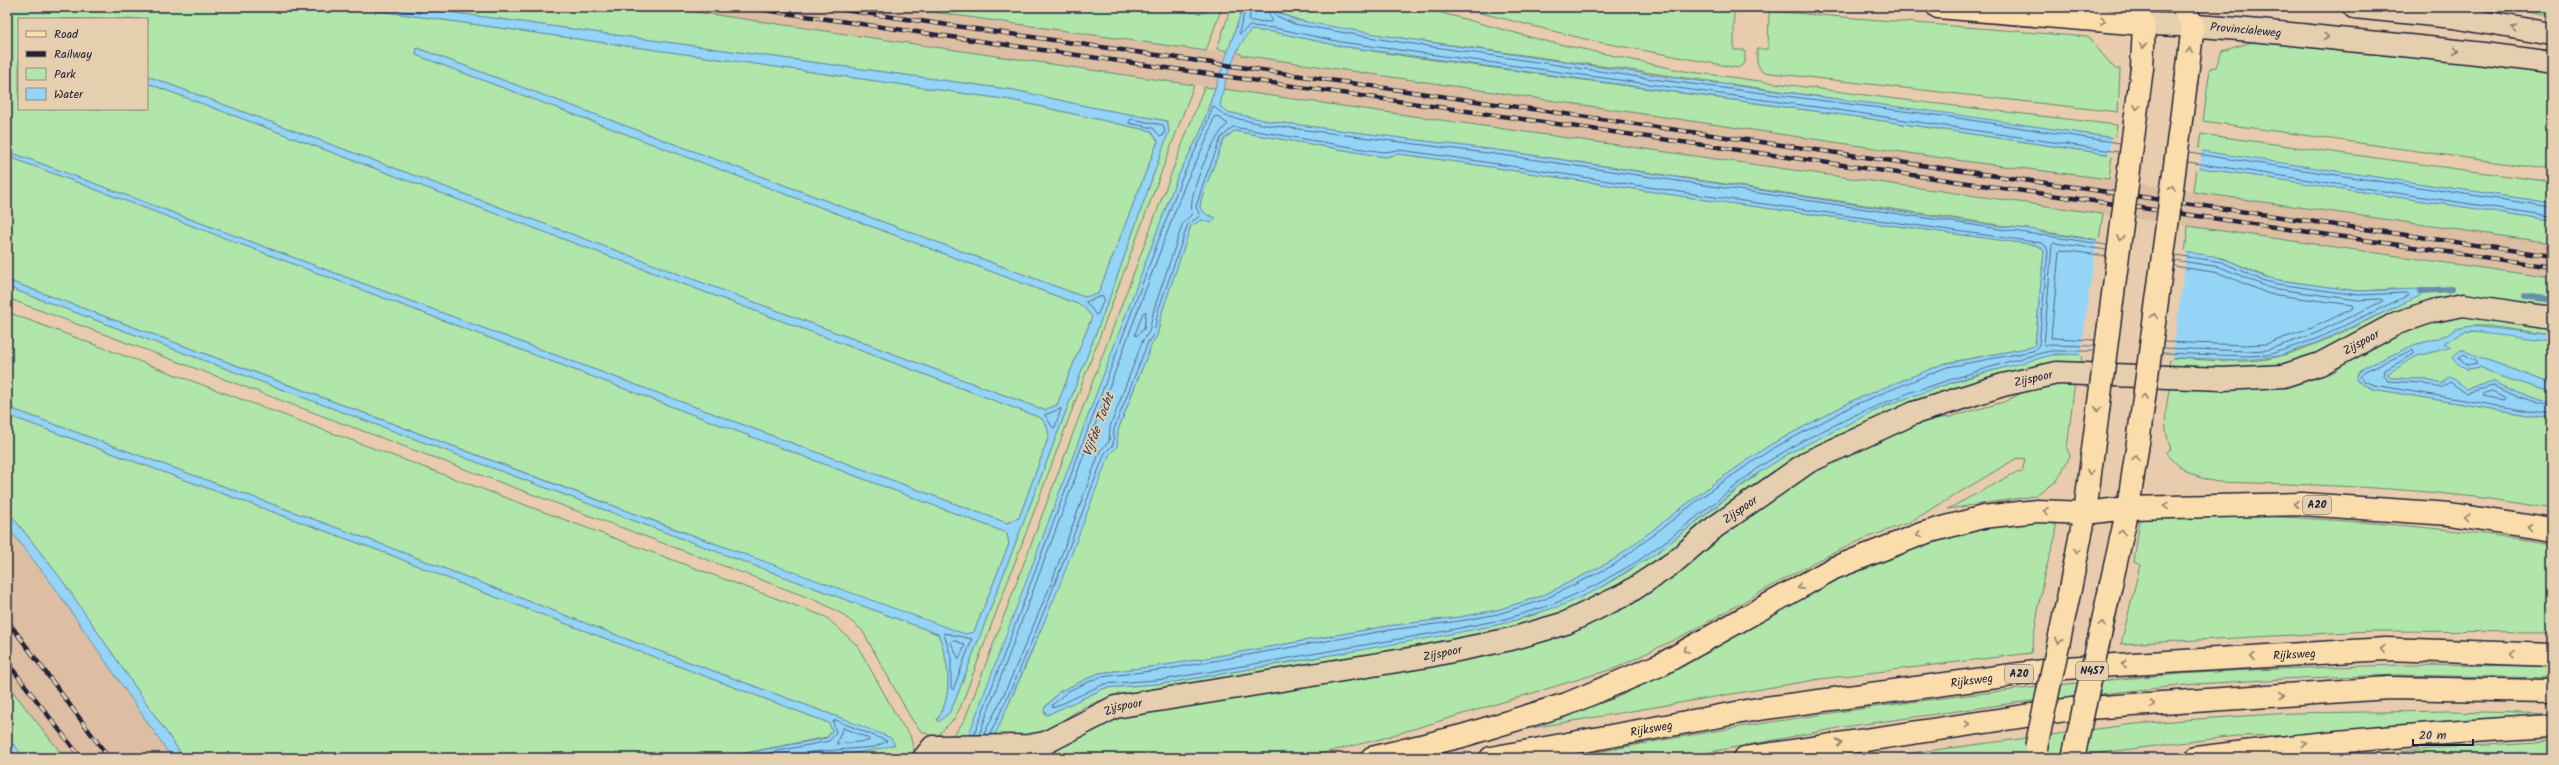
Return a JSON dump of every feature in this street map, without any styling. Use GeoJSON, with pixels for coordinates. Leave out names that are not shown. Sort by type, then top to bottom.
{"type":"FeatureCollection","features":[{"type":"Feature","properties":{"kind":"main road","name":"Provincialeweg"},"geometry":{"type":"LineString","coordinates":[[1938,7],[2144,24]]}},
{"type":"Feature","properties":{"kind":"main road","name":"N457"},"geometry":{"type":"LineString","coordinates":[[2073,758],[2128,508],[2139,436],[2187,74],[2188,16]]}},
{"type":"Feature","properties":{"kind":"main road"},"geometry":{"type":"LineString","coordinates":[[2033,758],[2085,513],[2142,68],[2144,24]]}},
{"type":"Feature","properties":{"kind":"main road","name":"A20"},"geometry":{"type":"LineString","coordinates":[[2128,508],[2302,504],[2450,514],[2552,530]]}},
{"type":"Feature","properties":{"kind":"main road"},"geometry":{"type":"LineString","coordinates":[[1372,758],[1462,736],[1574,701],[1662,664],[1834,568],[1924,533],[1983,517],[2037,511],[2085,513],[2128,508]]}},
{"type":"Feature","properties":{"kind":"main road","name":"Rijksweg"},"geometry":{"type":"LineString","coordinates":[[1492,758],[1758,709],[2065,668],[2386,649],[2552,655]]}},
{"type":"Feature","properties":{"kind":"main road"},"geometry":{"type":"LineString","coordinates":[[1745,758],[2072,709],[2389,688],[2552,691]]}},
{"type":"Feature","properties":{"kind":"main road"},"geometry":{"type":"LineString","coordinates":[[2196,758],[2300,745],[2452,732],[2552,726]]}},
{"type":"Feature","properties":{"kind":"street"},"geometry":{"type":"LineString","coordinates":[[2144,24],[2157,7]]}},
{"type":"Feature","properties":{"kind":"street"},"geometry":{"type":"LineString","coordinates":[[2354,7],[2453,17],[2552,34]]}},
{"type":"Feature","properties":{"kind":"street","name":"Provincialeweg"},"geometry":{"type":"LineString","coordinates":[[2144,24],[2188,16],[2552,63]]}},
{"type":"Feature","properties":{"kind":"street","name":"Zijspoor"},"geometry":{"type":"LineString","coordinates":[[928,753],[961,745],[1013,746],[1045,743],[1115,707],[1428,656],[1510,639],[1566,623],[1626,594],[1673,563],[1714,527],[1808,462],[1914,413],[2003,384],[2057,373],[2223,379],[2283,376],[2320,364],[2397,324],[2433,312],[2463,305],[2552,318]]}},
{"type":"Feature","properties":{"kind":"shaded area"},"geometry":{"type":"Polygon","coordinates":[[[662,7],[898,7],[1206,51],[1237,52],[1242,55],[1963,161],[2109,179],[2552,243],[2552,278],[1223,89],[662,7]]]}},
{"type":"Feature","properties":{"kind":"shaded area"},"geometry":{"type":"Polygon","coordinates":[[[7,526],[55,588],[172,758],[7,758],[7,526]]]}},
{"type":"Feature","properties":{"kind":"green space"},"geometry":{"type":"Polygon","coordinates":[[[7,7],[351,7],[1011,100],[1151,131],[1158,141],[1098,294],[1084,297],[417,48],[416,55],[1083,306],[1092,317],[1057,405],[1044,410],[148,76],[148,18],[18,18],[18,110],[148,110],[148,83],[1041,418],[1047,426],[1049,436],[1019,518],[1007,523],[7,151],[7,7]]]}},
{"type":"Feature","properties":{"kind":"green space"},"geometry":{"type":"Polygon","coordinates":[[[412,7],[662,7],[1194,85],[961,706],[954,719],[935,738],[920,730],[912,720],[862,630],[839,612],[815,600],[7,298],[7,287],[938,634],[947,666],[948,689],[946,700],[937,720],[949,713],[955,701],[1112,291],[1169,131],[1167,121],[1090,107],[1014,90],[412,7]]]}},
{"type":"Feature","properties":{"kind":"green space"},"geometry":{"type":"Polygon","coordinates":[[[898,7],[1146,7],[1200,13],[1208,11],[1211,7],[1222,7],[1206,51],[898,7]]]}},
{"type":"Feature","properties":{"kind":"green space"},"geometry":{"type":"Polygon","coordinates":[[[1231,7],[1243,7],[1228,51],[1217,49],[1231,7]]]}},
{"type":"Feature","properties":{"kind":"green space"},"geometry":{"type":"Polygon","coordinates":[[[1275,7],[1420,7],[1545,41],[1684,71],[1888,98],[2117,125],[2115,138],[1344,30],[1308,23],[1293,18],[1281,13],[1275,7]]]}},
{"type":"Feature","properties":{"kind":"green space"},"geometry":{"type":"Polygon","coordinates":[[[1457,7],[1720,7],[1734,9],[1734,50],[1745,50],[1745,63],[1738,68],[1593,41],[1457,7]]]}},
{"type":"Feature","properties":{"kind":"green space"},"geometry":{"type":"Polygon","coordinates":[[[2504,7],[2552,7],[2552,17],[2504,7]]]}},
{"type":"Feature","properties":{"kind":"green space"},"geometry":{"type":"Polygon","coordinates":[[[1769,11],[2088,37],[2115,69],[2120,69],[2118,112],[1762,72],[1757,63],[1757,49],[1768,49],[1769,11]]]}},
{"type":"Feature","properties":{"kind":"green space"},"geometry":{"type":"Polygon","coordinates":[[[1251,30],[1274,32],[1340,46],[1405,56],[1844,115],[2112,155],[2109,179],[1963,161],[1242,55],[1237,52],[1241,41],[1251,30]]]}},
{"type":"Feature","properties":{"kind":"green space"},"geometry":{"type":"Polygon","coordinates":[[[2268,37],[2552,71],[2552,170],[2203,121],[2210,68],[2216,67],[2222,51],[2268,37]]]}},
{"type":"Feature","properties":{"kind":"green space"},"geometry":{"type":"Polygon","coordinates":[[[1204,87],[1215,88],[1200,133],[1177,178],[969,736],[953,736],[965,719],[1204,87]]]}},
{"type":"Feature","properties":{"kind":"green space"},"geometry":{"type":"Polygon","coordinates":[[[1223,89],[2103,214],[2099,240],[1511,152],[1268,121],[1227,112],[1220,106],[1223,89]]]}},
{"type":"Feature","properties":{"kind":"green space"},"geometry":{"type":"Polygon","coordinates":[[[1234,131],[1385,157],[1399,154],[1700,199],[2036,245],[2043,248],[2044,252],[2035,344],[2032,347],[1946,363],[1854,400],[1770,445],[1713,484],[1612,561],[1542,596],[1497,610],[1460,617],[1388,626],[1167,665],[1099,673],[1059,692],[1045,707],[1044,713],[1046,715],[1105,688],[1168,683],[1496,625],[1534,615],[1596,590],[1622,575],[1658,552],[1764,469],[1804,444],[1856,419],[1912,395],[2011,365],[2051,355],[2082,354],[2081,365],[1923,402],[1595,601],[1520,629],[1174,691],[1108,698],[1084,707],[1036,737],[993,737],[1040,632],[1109,455],[1117,447],[1118,430],[1152,343],[1157,336],[1162,312],[1191,225],[1201,220],[1215,218],[1207,215],[1200,208],[1201,199],[1224,139],[1234,131]]]}},
{"type":"Feature","properties":{"kind":"green space"},"geometry":{"type":"Polygon","coordinates":[[[2201,134],[2552,182],[2552,203],[2198,151],[2201,134]]]}},
{"type":"Feature","properties":{"kind":"green space"},"geometry":{"type":"Polygon","coordinates":[[[7,156],[1007,533],[1009,544],[974,632],[965,634],[942,628],[7,280],[7,156]]]}},
{"type":"Feature","properties":{"kind":"green space"},"geometry":{"type":"Polygon","coordinates":[[[2196,167],[2552,220],[2552,243],[2193,192],[2196,167]]]}},
{"type":"Feature","properties":{"kind":"green space"},"geometry":{"type":"Polygon","coordinates":[[[2188,226],[2552,278],[2552,310],[2395,317],[2294,363],[2272,368],[2169,367],[2170,358],[2243,361],[2267,359],[2285,355],[2324,341],[2419,296],[2395,289],[2358,291],[2272,279],[2223,258],[2185,253],[2188,226]]]}},
{"type":"Feature","properties":{"kind":"green space"},"geometry":{"type":"Polygon","coordinates":[[[7,312],[826,617],[857,645],[900,722],[910,735],[915,755],[913,758],[801,758],[816,755],[849,721],[629,640],[373,541],[7,407],[7,312]]]}},
{"type":"Feature","properties":{"kind":"green space"},"geometry":{"type":"Polygon","coordinates":[[[2471,316],[2552,325],[2552,335],[2488,326],[2472,326],[2456,329],[2437,339],[2417,344],[2365,367],[2357,381],[2373,389],[2552,419],[2552,509],[2469,496],[2428,492],[2344,486],[2218,482],[2189,473],[2177,464],[2166,452],[2171,449],[2166,433],[2166,410],[2170,385],[2291,386],[2336,371],[2362,349],[2417,326],[2451,317],[2471,316]]]}},
{"type":"Feature","properties":{"kind":"green space"},"geometry":{"type":"Polygon","coordinates":[[[2464,332],[2491,333],[2552,342],[2552,384],[2461,350],[2467,369],[2480,367],[2499,376],[2552,392],[2552,405],[2519,394],[2493,382],[2466,389],[2454,379],[2444,381],[2442,384],[2422,379],[2391,378],[2387,373],[2417,356],[2451,347],[2444,343],[2464,332]]]}},
{"type":"Feature","properties":{"kind":"green space"},"geometry":{"type":"Polygon","coordinates":[[[2075,380],[2067,449],[2070,456],[2057,481],[2034,496],[1948,509],[2013,474],[2022,472],[2025,459],[2017,458],[1910,522],[1866,538],[1818,560],[1690,632],[1616,668],[1380,739],[1304,758],[982,758],[986,756],[1045,753],[1058,749],[1114,720],[1132,715],[1521,646],[1762,501],[1818,464],[1911,422],[1950,417],[2004,402],[2033,387],[2075,380]]]}},
{"type":"Feature","properties":{"kind":"green space"},"geometry":{"type":"Polygon","coordinates":[[[7,415],[391,555],[469,587],[829,723],[832,731],[827,737],[720,758],[184,758],[62,580],[7,510],[7,415]]]}},
{"type":"Feature","properties":{"kind":"green space"},"geometry":{"type":"Polygon","coordinates":[[[2263,516],[2408,526],[2516,538],[2552,544],[2552,632],[2370,631],[2121,644],[2140,565],[2134,562],[2140,519],[2263,516]]]}},
{"type":"Feature","properties":{"kind":"green space"},"geometry":{"type":"Polygon","coordinates":[[[2048,521],[2056,525],[2056,535],[2044,575],[2031,653],[1820,679],[1508,732],[1613,699],[1676,669],[1826,584],[1890,555],[1984,528],[2048,521]]]}},
{"type":"Feature","properties":{"kind":"green space"},"geometry":{"type":"Polygon","coordinates":[[[2397,665],[2552,666],[2552,678],[2399,675],[2301,678],[2197,684],[2014,703],[1844,727],[1678,758],[1567,758],[1705,733],[1843,711],[1981,693],[2189,673],[2397,665]]]}},
{"type":"Feature","properties":{"kind":"green space"},"geometry":{"type":"Polygon","coordinates":[[[7,684],[65,758],[7,758],[7,684]]]}},
{"type":"Feature","properties":{"kind":"green space"},"geometry":{"type":"Polygon","coordinates":[[[2452,711],[2552,714],[2552,718],[2323,735],[2236,736],[2059,758],[1873,758],[2135,724],[2291,713],[2452,711]]]}},
{"type":"Feature","properties":{"kind":"green space"},"geometry":{"type":"Polygon","coordinates":[[[2552,741],[2552,758],[2343,758],[2438,748],[2552,741]]]}},
{"type":"Feature","properties":{"kind":"water"},"geometry":{"type":"Polygon","coordinates":[[[351,7],[412,7],[1014,90],[1090,107],[1167,121],[1169,131],[1112,291],[955,701],[949,713],[939,722],[937,720],[946,700],[948,678],[945,655],[938,634],[7,287],[7,280],[683,532],[965,634],[974,632],[1009,544],[1007,533],[7,156],[7,151],[1007,523],[1019,518],[1049,436],[1047,426],[1041,418],[148,83],[148,76],[1044,410],[1057,405],[1092,317],[1083,306],[416,55],[417,48],[1084,297],[1098,294],[1158,141],[1151,131],[1011,100],[351,7]]]}},
{"type":"Feature","properties":{"kind":"water"},"geometry":{"type":"Polygon","coordinates":[[[1146,7],[1211,7],[1208,11],[1200,13],[1146,7]]]}},
{"type":"Feature","properties":{"kind":"water","name":"Vijfde Tocht"},"geometry":{"type":"Polygon","coordinates":[[[1243,7],[1275,7],[1277,12],[1295,20],[1387,36],[1661,76],[1952,114],[2552,203],[2552,220],[1844,115],[1340,46],[1274,32],[1251,30],[1235,56],[1224,86],[1220,106],[1227,112],[1268,121],[1511,152],[1982,224],[2037,230],[2044,233],[2213,256],[2230,261],[2262,276],[2278,280],[2358,291],[2419,289],[2422,295],[2318,342],[2279,356],[2246,360],[2056,354],[1968,377],[1887,405],[1791,452],[1752,477],[1658,552],[1596,590],[1566,604],[1506,623],[1441,636],[1168,683],[1105,688],[1047,715],[1044,709],[1059,692],[1099,673],[1167,665],[1388,626],[1460,617],[1497,610],[1542,596],[1612,561],[1713,484],[1770,445],[1854,400],[1943,364],[2032,347],[2035,344],[2044,252],[2042,248],[2036,245],[1700,199],[1399,154],[1385,157],[1234,131],[1224,139],[1201,199],[1200,208],[1207,215],[1216,218],[1211,223],[1201,220],[1191,226],[1162,312],[1157,336],[1152,343],[1118,430],[1117,447],[1109,455],[1057,592],[986,756],[982,758],[960,758],[1177,178],[1200,133],[1243,7]]]}},
{"type":"Feature","properties":{"kind":"water"},"geometry":{"type":"Polygon","coordinates":[[[2472,326],[2552,335],[2552,342],[2464,332],[2444,343],[2452,347],[2417,356],[2387,374],[2391,378],[2422,379],[2442,384],[2448,377],[2454,379],[2467,389],[2493,382],[2519,394],[2552,405],[2552,419],[2373,389],[2357,381],[2357,375],[2365,367],[2414,345],[2437,339],[2456,329],[2472,326]]]}},
{"type":"Feature","properties":{"kind":"water"},"geometry":{"type":"Polygon","coordinates":[[[2461,350],[2552,384],[2552,392],[2499,376],[2480,367],[2467,369],[2458,364],[2453,356],[2461,350]]]}},
{"type":"Feature","properties":{"kind":"water"},"geometry":{"type":"Polygon","coordinates":[[[7,407],[373,541],[629,640],[849,721],[891,738],[895,745],[874,750],[830,756],[720,758],[827,738],[832,731],[829,723],[469,587],[391,555],[7,415],[7,407]]]}},
{"type":"Feature","properties":{"kind":"water"},"geometry":{"type":"Polygon","coordinates":[[[7,510],[62,580],[184,758],[172,758],[55,588],[7,526],[7,510]]]}},
{"type":"Feature","properties":{"kind":"water"},"geometry":{"type":"Polygon","coordinates":[[[7,737],[25,758],[13,758],[7,751],[7,737]]]}},
{"type":"Feature","properties":{"kind":"pier"},"geometry":{"type":"Polygon","coordinates":[[[2112,136],[2202,149],[2199,170],[2109,156],[2112,136]]]}},
{"type":"Feature","properties":{"kind":"pier"},"geometry":{"type":"Polygon","coordinates":[[[2097,238],[2187,251],[2172,360],[2080,356],[2097,238]]]}},
{"type":"Feature","properties":{"kind":"waterway"},"geometry":{"type":"LineString","coordinates":[[2421,291],[2452,289]]}},
{"type":"Feature","properties":{"kind":"waterway"},"geometry":{"type":"LineString","coordinates":[[2525,296],[2552,300]]}},
{"type":"Feature","properties":{"kind":"railway"},"geometry":{"type":"LineString","coordinates":[[743,7],[2552,267]]}},
{"type":"Feature","properties":{"kind":"railway"},"geometry":{"type":"LineString","coordinates":[[823,7],[2552,256]]}},
{"type":"Feature","properties":{"kind":"railway"},"geometry":{"type":"LineString","coordinates":[[7,620],[109,758]]}},
{"type":"Feature","properties":{"kind":"railway"},"geometry":{"type":"LineString","coordinates":[[7,662],[81,758]]}}]}
